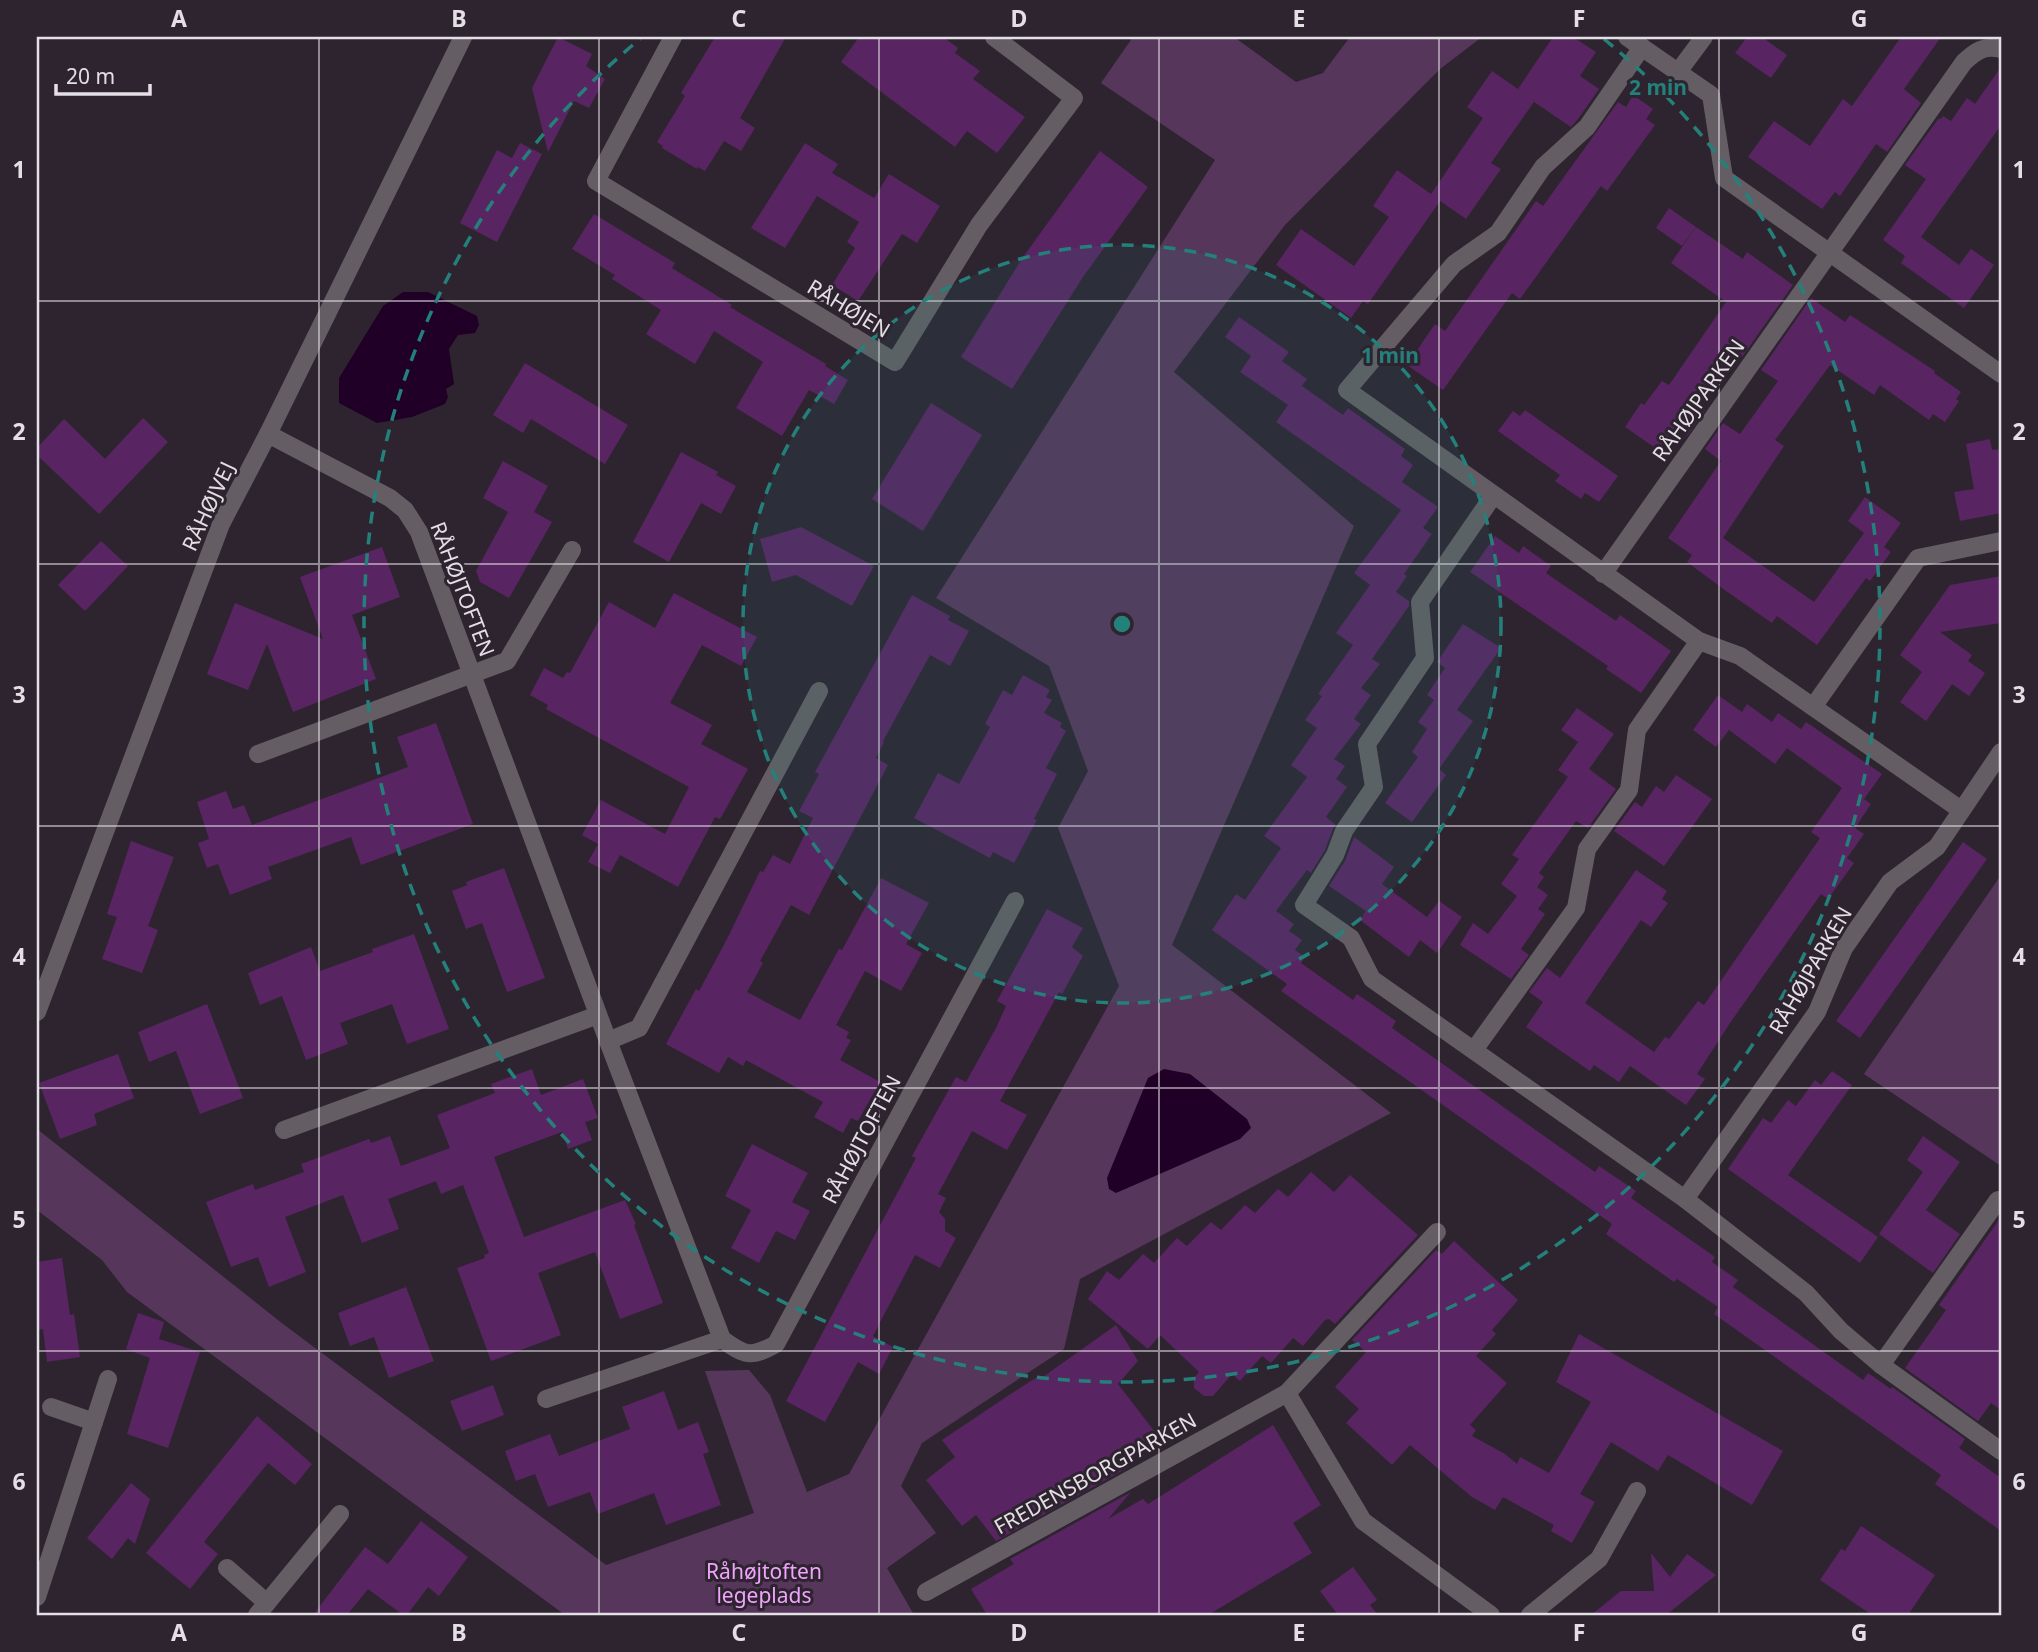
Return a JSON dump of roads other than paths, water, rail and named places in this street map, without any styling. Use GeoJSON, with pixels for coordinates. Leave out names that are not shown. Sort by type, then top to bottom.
{"type":"FeatureCollection","features":[{"type":"Feature","properties":{"kind":"street","name":"RÅHØJVEJ"},"geometry":{"type":"LineString","coordinates":[[37,1012],[221,524],[463,37]]}},
{"type":"Feature","properties":{"kind":"street","name":"RÅHØJEN"},"geometry":{"type":"LineString","coordinates":[[673,37],[596,181],[895,362],[979,225],[1074,98],[994,37]]}},
{"type":"Feature","properties":{"kind":"street"},"geometry":{"type":"LineString","coordinates":[[1678,72],[1704,37]]}},
{"type":"Feature","properties":{"kind":"street"},"geometry":{"type":"LineString","coordinates":[[1961,810],[1740,656],[1699,641],[1347,390],[1454,264],[1498,233],[1543,167],[1587,127],[1635,42],[1711,95],[1724,177],[2001,374]]}},
{"type":"Feature","properties":{"kind":"street","name":"RÅHØJPARKEN"},"geometry":{"type":"LineString","coordinates":[[1603,574],[1964,62],[1980,48],[2001,49]]}},
{"type":"Feature","properties":{"kind":"street","name":"RÅHØJTOFTEN"},"geometry":{"type":"LineString","coordinates":[[268,434],[390,498],[405,510],[419,532],[598,1015],[722,1339],[741,1353],[759,1354],[776,1344],[1015,901]]}},
{"type":"Feature","properties":{"kind":"street"},"geometry":{"type":"LineString","coordinates":[[1493,496],[1420,602],[1425,658],[1367,744],[1374,788],[1344,831],[1335,855],[1304,905],[1351,938],[1372,979],[1685,1199],[1806,1293],[1841,1331],[1881,1365],[2001,1451]]}},
{"type":"Feature","properties":{"kind":"street"},"geometry":{"type":"LineString","coordinates":[[1813,706],[1918,558],[2001,541]]}},
{"type":"Feature","properties":{"kind":"street","name":"RÅHØJTOFTEN"},"geometry":{"type":"LineString","coordinates":[[258,754],[506,661],[572,550]]}},
{"type":"Feature","properties":{"kind":"street"},"geometry":{"type":"LineString","coordinates":[[1474,1050],[1576,908],[1587,849],[1629,790],[1637,730],[1699,641]]}},
{"type":"Feature","properties":{"kind":"street"},"geometry":{"type":"LineString","coordinates":[[608,1041],[639,1028],[820,691]]}},
{"type":"Feature","properties":{"kind":"street","name":"RÅHØJPARKEN"},"geometry":{"type":"LineString","coordinates":[[1685,1199],[1817,1012],[1844,948],[1890,882],[1937,847],[2001,752]]}},
{"type":"Feature","properties":{"kind":"street"},"geometry":{"type":"LineString","coordinates":[[284,1130],[598,1015]]}},
{"type":"Feature","properties":{"kind":"street"},"geometry":{"type":"LineString","coordinates":[[1881,1365],[1998,1200]]}},
{"type":"Feature","properties":{"kind":"street","name":"FREDENSBORGPARKEN"},"geometry":{"type":"LineString","coordinates":[[926,1592],[1287,1392],[1437,1233]]}},
{"type":"Feature","properties":{"kind":"street"},"geometry":{"type":"LineString","coordinates":[[546,1399],[722,1339]]}},
{"type":"Feature","properties":{"kind":"street"},"geometry":{"type":"LineString","coordinates":[[37,1597],[108,1379]]}},
{"type":"Feature","properties":{"kind":"street"},"geometry":{"type":"LineString","coordinates":[[1287,1392],[1363,1521],[1491,1615]]}},
{"type":"Feature","properties":{"kind":"street"},"geometry":{"type":"LineString","coordinates":[[51,1407],[94,1422]]}},
{"type":"Feature","properties":{"kind":"street"},"geometry":{"type":"LineString","coordinates":[[1530,1615],[1599,1559],[1637,1491]]}},
{"type":"Feature","properties":{"kind":"street"},"geometry":{"type":"LineString","coordinates":[[227,1568],[262,1609],[340,1514]]}},
{"type":"Feature","properties":{"kind":"park label","name":"Råhøjtoften legeplads"},"geometry":{"type":"Point","coordinates":[764,1583]}}]}
